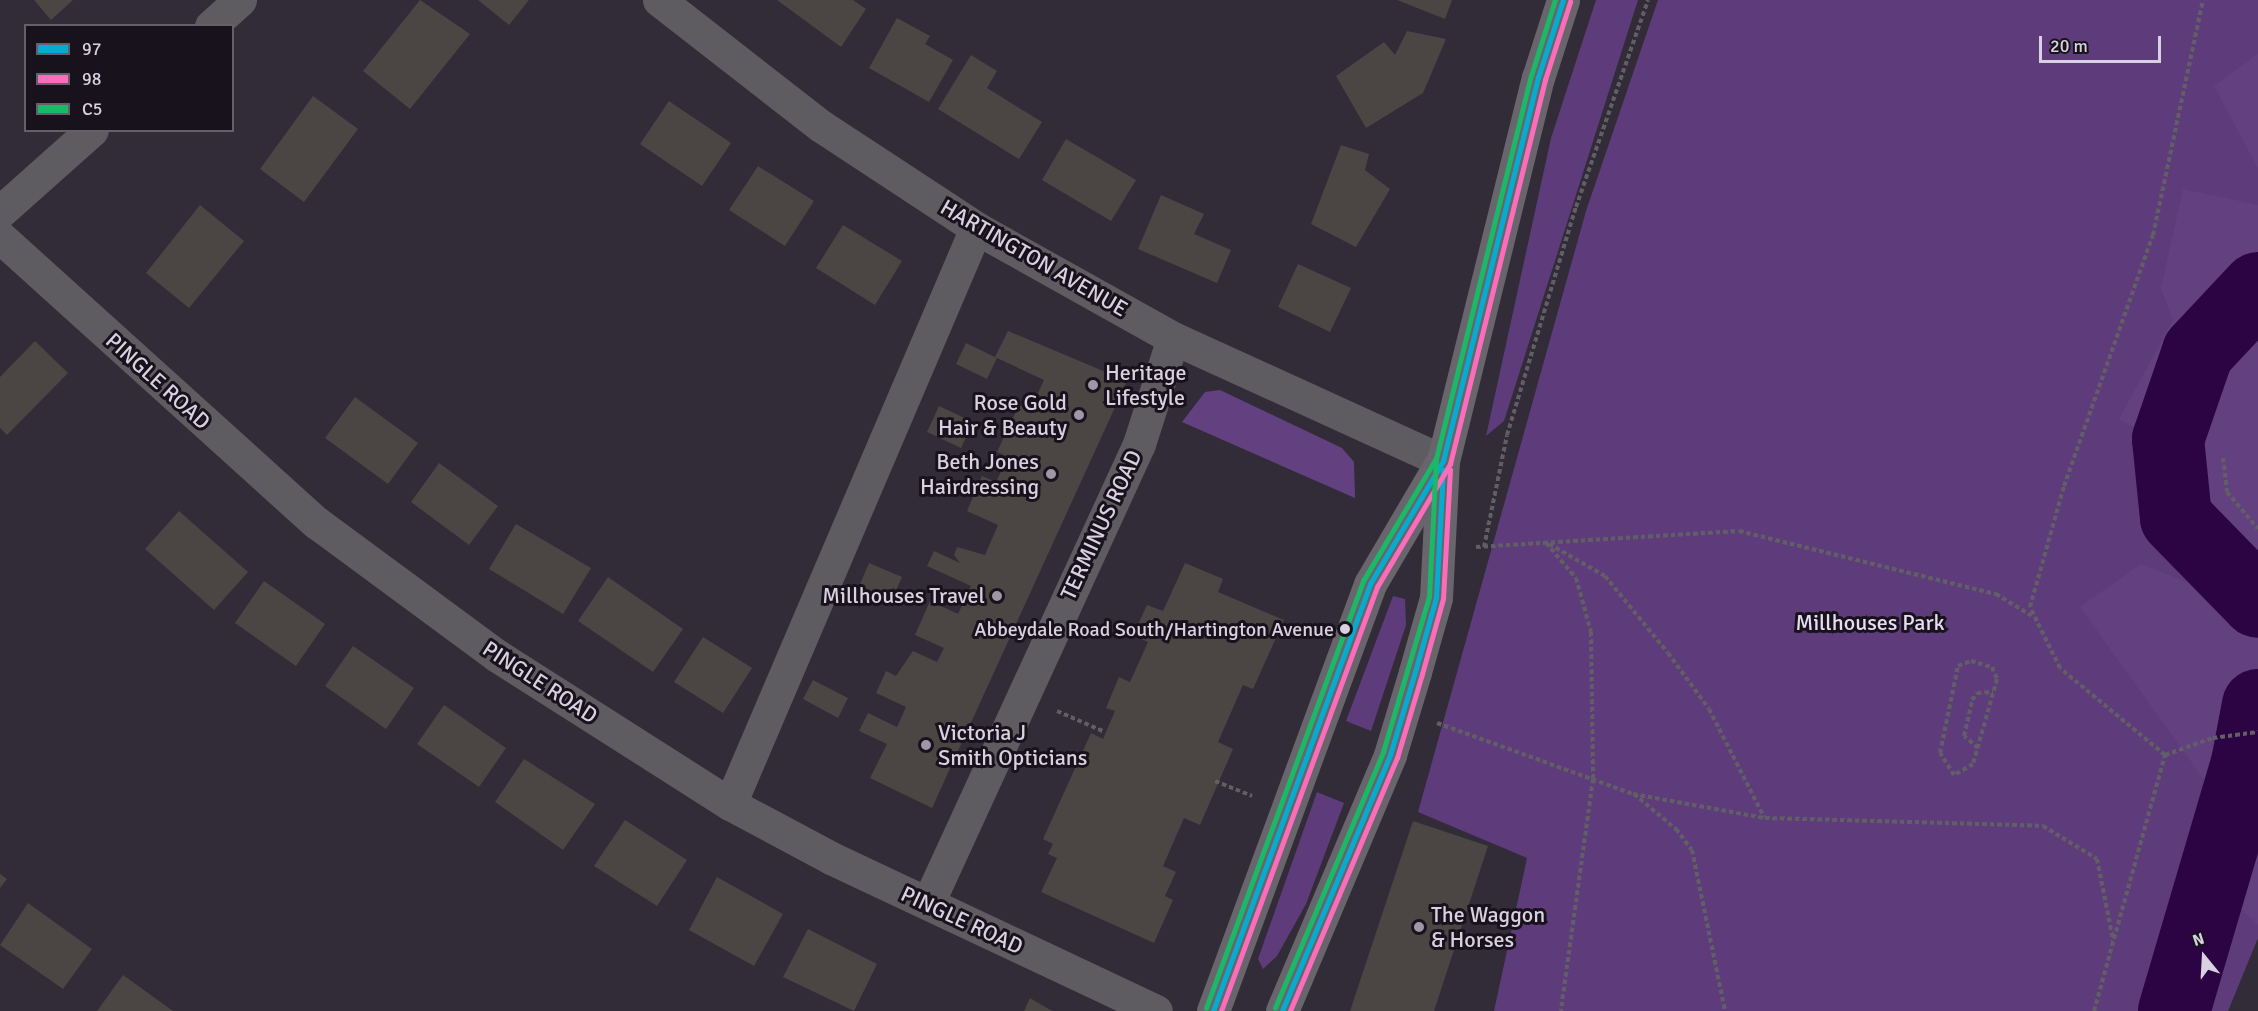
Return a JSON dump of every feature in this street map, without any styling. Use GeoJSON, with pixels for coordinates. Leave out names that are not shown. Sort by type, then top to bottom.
{"type":"FeatureCollection","features":[{"type":"Feature","properties":{"kind":"main road"},"geometry":{"type":"LineString","coordinates":[[1282,1011],[1389,755],[1436,598],[1442,545],[1443,461],[1538,78],[1563,0]]}},
{"type":"Feature","properties":{"kind":"main road"},"geometry":{"type":"LineString","coordinates":[[1213,1011],[1370,584],[1443,461]]}},
{"type":"Feature","properties":{"kind":"street"},"geometry":{"type":"LineString","coordinates":[[214,24],[240,0]]}},
{"type":"Feature","properties":{"kind":"street","name":"HARTINGTON AVENUE"},"geometry":{"type":"LineString","coordinates":[[659,0],[821,126],[976,228],[1173,338],[1443,461]]}},
{"type":"Feature","properties":{"kind":"street"},"geometry":{"type":"LineString","coordinates":[[0,212],[90,132]]}},
{"type":"Feature","properties":{"kind":"street"},"geometry":{"type":"LineString","coordinates":[[730,804],[976,228]]}},
{"type":"Feature","properties":{"kind":"street","name":"PINGLE ROAD"},"geometry":{"type":"LineString","coordinates":[[0,237],[316,523],[496,655],[730,804],[927,903],[1156,1011]]}},
{"type":"Feature","properties":{"kind":"street","name":"TERMINUS ROAD"},"geometry":{"type":"LineString","coordinates":[[927,903],[1139,444],[1173,338]]}},
{"type":"Feature","properties":{"kind":"path"},"geometry":{"type":"LineString","coordinates":[[1484,548],[1507,435],[1572,218],[1648,0]]}},
{"type":"Feature","properties":{"kind":"path"},"geometry":{"type":"LineString","coordinates":[[2165,755],[2060,668],[2030,607],[2048,537],[2153,235],[2203,0]]}},
{"type":"Feature","properties":{"kind":"path"},"geometry":{"type":"LineString","coordinates":[[2223,458],[2227,492],[2258,529]]}},
{"type":"Feature","properties":{"kind":"path"},"geometry":{"type":"LineString","coordinates":[[1442,545],[1484,548],[1740,531],[1996,594],[2035,619]]}},
{"type":"Feature","properties":{"kind":"path"},"geometry":{"type":"LineString","coordinates":[[1545,543],[1576,578],[1591,632],[1593,779],[1561,1011]]}},
{"type":"Feature","properties":{"kind":"path"},"geometry":{"type":"LineString","coordinates":[[1545,543],[1605,576],[1668,653],[1709,709],[1765,818]]}},
{"type":"Feature","properties":{"kind":"path"},"geometry":{"type":"LineString","coordinates":[[1971,661],[1992,667],[1993,692],[1978,748],[1967,771],[1954,775],[1943,766],[1940,753],[1958,666],[1971,661]]}},
{"type":"Feature","properties":{"kind":"path"},"geometry":{"type":"LineString","coordinates":[[1978,748],[1964,736],[1972,700],[1977,693],[1993,692]]}},
{"type":"Feature","properties":{"kind":"path"},"geometry":{"type":"LineString","coordinates":[[1023,696],[1106,732]]}},
{"type":"Feature","properties":{"kind":"path"},"geometry":{"type":"LineString","coordinates":[[1429,720],[1633,794],[1765,818],[2043,826],[2097,859],[2113,941]]}},
{"type":"Feature","properties":{"kind":"path"},"geometry":{"type":"LineString","coordinates":[[2165,755],[2213,738],[2258,732]]}},
{"type":"Feature","properties":{"kind":"path"},"geometry":{"type":"LineString","coordinates":[[2094,1011],[2165,755]]}},
{"type":"Feature","properties":{"kind":"path"},"geometry":{"type":"LineString","coordinates":[[1215,781],[1253,796]]}},
{"type":"Feature","properties":{"kind":"path"},"geometry":{"type":"LineString","coordinates":[[1633,794],[1676,829],[1692,850],[1725,1011]]}},
{"type":"Feature","properties":{"kind":"green space"},"geometry":{"type":"Polygon","coordinates":[[[1596,0],[1638,0],[1504,421],[1486,436],[1551,138],[1596,0]]]}},
{"type":"Feature","properties":{"kind":"green space","name":"Millhouses Park"},"geometry":{"type":"Polygon","coordinates":[[[1658,0],[2258,0],[2258,938],[2228,1011],[1494,1011],[1527,858],[1418,812],[1586,211],[1658,0]]]}},
{"type":"Feature","properties":{"kind":"green space"},"geometry":{"type":"Polygon","coordinates":[[[1393,596],[1405,599],[1406,625],[1371,731],[1346,721],[1393,596]]]}},
{"type":"Feature","properties":{"kind":"green space"},"geometry":{"type":"Polygon","coordinates":[[[1317,792],[1344,803],[1306,904],[1277,956],[1263,969],[1258,959],[1317,792]]]}},
{"type":"Feature","properties":{"kind":"shaded area"},"geometry":{"type":"Polygon","coordinates":[[[2258,54],[2258,168],[2214,86],[2258,54]]]}},
{"type":"Feature","properties":{"kind":"shaded area"},"geometry":{"type":"Polygon","coordinates":[[[2183,189],[2258,205],[2258,925],[2193,863],[2205,781],[2080,607],[2141,564],[2189,583],[2202,466],[2119,419],[2173,320],[2161,288],[2183,189]]]}},
{"type":"Feature","properties":{"kind":"shaded area"},"geometry":{"type":"Polygon","coordinates":[[[1220,390],[1342,448],[1354,462],[1355,498],[1182,422],[1205,392],[1220,390]]]}},
{"type":"Feature","properties":{"kind":"building"},"geometry":{"type":"Polygon","coordinates":[[[34,0],[73,0],[51,20],[34,0]]]}},
{"type":"Feature","properties":{"kind":"building"},"geometry":{"type":"Polygon","coordinates":[[[420,0],[470,34],[410,109],[363,71],[420,0]]]}},
{"type":"Feature","properties":{"kind":"building"},"geometry":{"type":"Polygon","coordinates":[[[478,0],[529,0],[509,25],[478,0]]]}},
{"type":"Feature","properties":{"kind":"building"},"geometry":{"type":"Polygon","coordinates":[[[777,0],[853,0],[866,9],[841,47],[777,0]]]}},
{"type":"Feature","properties":{"kind":"building"},"geometry":{"type":"Polygon","coordinates":[[[1397,0],[1452,0],[1445,19],[1397,0]]]}},
{"type":"Feature","properties":{"kind":"building"},"geometry":{"type":"Polygon","coordinates":[[[897,18],[930,36],[925,44],[953,60],[929,102],[869,68],[897,18]]]}},
{"type":"Feature","properties":{"kind":"building"},"geometry":{"type":"Polygon","coordinates":[[[1407,31],[1446,39],[1423,93],[1366,128],[1336,76],[1384,42],[1395,55],[1407,31]]]}},
{"type":"Feature","properties":{"kind":"building"},"geometry":{"type":"Polygon","coordinates":[[[971,55],[997,71],[987,88],[1042,122],[1019,159],[938,109],[971,55]]]}},
{"type":"Feature","properties":{"kind":"building"},"geometry":{"type":"Polygon","coordinates":[[[313,96],[358,129],[304,202],[260,169],[313,96]]]}},
{"type":"Feature","properties":{"kind":"building"},"geometry":{"type":"Polygon","coordinates":[[[669,101],[731,143],[702,186],[640,144],[669,101]]]}},
{"type":"Feature","properties":{"kind":"building"},"geometry":{"type":"Polygon","coordinates":[[[1066,139],[1136,180],[1111,221],[1042,180],[1066,139]]]}},
{"type":"Feature","properties":{"kind":"building"},"geometry":{"type":"Polygon","coordinates":[[[1341,145],[1369,154],[1365,170],[1390,189],[1356,247],[1311,224],[1341,145]]]}},
{"type":"Feature","properties":{"kind":"building"},"geometry":{"type":"Polygon","coordinates":[[[758,166],[814,201],[785,246],[729,210],[758,166]]]}},
{"type":"Feature","properties":{"kind":"building"},"geometry":{"type":"Polygon","coordinates":[[[1161,195],[1204,214],[1194,234],[1231,250],[1217,283],[1138,249],[1161,195]]]}},
{"type":"Feature","properties":{"kind":"building"},"geometry":{"type":"Polygon","coordinates":[[[200,205],[244,241],[189,308],[146,273],[200,205]]]}},
{"type":"Feature","properties":{"kind":"building"},"geometry":{"type":"Polygon","coordinates":[[[843,225],[902,261],[875,305],[816,268],[843,225]]]}},
{"type":"Feature","properties":{"kind":"building"},"geometry":{"type":"Polygon","coordinates":[[[1298,264],[1351,288],[1330,332],[1278,307],[1298,264]]]}},
{"type":"Feature","properties":{"kind":"building"},"geometry":{"type":"Polygon","coordinates":[[[1008,331],[1127,381],[932,808],[870,778],[887,744],[859,731],[868,713],[897,727],[906,707],[876,693],[886,671],[896,676],[913,651],[937,662],[944,648],[915,635],[930,601],[958,614],[971,586],[927,566],[934,551],[960,563],[954,555],[957,547],[985,555],[998,525],[967,511],[982,476],[996,482],[1008,457],[997,452],[1019,405],[1030,411],[1044,380],[997,358],[987,379],[956,364],[966,343],[995,357],[1008,331]]]}},
{"type":"Feature","properties":{"kind":"building"},"geometry":{"type":"Polygon","coordinates":[[[35,341],[68,373],[7,435],[0,428],[0,377],[35,341]]]}},
{"type":"Feature","properties":{"kind":"building"},"geometry":{"type":"Polygon","coordinates":[[[355,397],[418,443],[388,484],[325,438],[355,397]]]}},
{"type":"Feature","properties":{"kind":"building"},"geometry":{"type":"Polygon","coordinates":[[[939,406],[973,422],[961,448],[927,432],[939,406]]]}},
{"type":"Feature","properties":{"kind":"building"},"geometry":{"type":"Polygon","coordinates":[[[439,463],[498,506],[469,545],[411,502],[439,463]]]}},
{"type":"Feature","properties":{"kind":"building"},"geometry":{"type":"Polygon","coordinates":[[[179,511],[248,572],[214,610],[145,549],[179,511]]]}},
{"type":"Feature","properties":{"kind":"building"},"geometry":{"type":"Polygon","coordinates":[[[516,524],[591,568],[563,614],[489,569],[516,524]]]}},
{"type":"Feature","properties":{"kind":"building"},"geometry":{"type":"Polygon","coordinates":[[[869,563],[902,577],[889,606],[857,591],[869,563]]]}},
{"type":"Feature","properties":{"kind":"building"},"geometry":{"type":"Polygon","coordinates":[[[1185,563],[1223,579],[1218,592],[1284,620],[1253,689],[1243,685],[1218,742],[1233,749],[1200,825],[1184,818],[1163,866],[1176,872],[1165,896],[1173,900],[1154,943],[1041,892],[1057,858],[1048,854],[1053,844],[1043,839],[1091,733],[1103,739],[1115,711],[1106,708],[1119,677],[1130,682],[1148,642],[1133,635],[1147,605],[1163,611],[1185,563]]]}},
{"type":"Feature","properties":{"kind":"building"},"geometry":{"type":"Polygon","coordinates":[[[608,577],[683,629],[653,672],[578,621],[608,577]]]}},
{"type":"Feature","properties":{"kind":"building"},"geometry":{"type":"Polygon","coordinates":[[[264,581],[325,624],[296,666],[235,623],[264,581]]]}},
{"type":"Feature","properties":{"kind":"building"},"geometry":{"type":"Polygon","coordinates":[[[703,637],[752,668],[723,713],[674,682],[703,637]]]}},
{"type":"Feature","properties":{"kind":"building"},"geometry":{"type":"Polygon","coordinates":[[[353,646],[414,688],[386,729],[325,686],[353,646]]]}},
{"type":"Feature","properties":{"kind":"building"},"geometry":{"type":"Polygon","coordinates":[[[813,680],[848,698],[838,718],[803,699],[813,680]]]}},
{"type":"Feature","properties":{"kind":"building"},"geometry":{"type":"Polygon","coordinates":[[[444,705],[506,748],[479,787],[417,744],[444,705]]]}},
{"type":"Feature","properties":{"kind":"building"},"geometry":{"type":"Polygon","coordinates":[[[524,759],[595,804],[563,850],[495,802],[524,759]]]}},
{"type":"Feature","properties":{"kind":"building"},"geometry":{"type":"Polygon","coordinates":[[[625,820],[687,860],[657,906],[594,866],[625,820]]]}},
{"type":"Feature","properties":{"kind":"building","name":"The Waggon & Horses"},"geometry":{"type":"Polygon","coordinates":[[[1413,821],[1488,846],[1434,1011],[1350,1011],[1413,821]]]}},
{"type":"Feature","properties":{"kind":"building"},"geometry":{"type":"Polygon","coordinates":[[[0,874],[7,879],[0,888],[0,874]]]}},
{"type":"Feature","properties":{"kind":"building"},"geometry":{"type":"Polygon","coordinates":[[[717,877],[783,914],[754,966],[689,930],[717,877]]]}},
{"type":"Feature","properties":{"kind":"building"},"geometry":{"type":"Polygon","coordinates":[[[28,903],[92,949],[63,989],[0,945],[28,903]]]}},
{"type":"Feature","properties":{"kind":"building"},"geometry":{"type":"Polygon","coordinates":[[[808,929],[877,964],[854,1011],[783,977],[808,929]]]}},
{"type":"Feature","properties":{"kind":"building"},"geometry":{"type":"Polygon","coordinates":[[[123,975],[173,1011],[97,1011],[123,975]]]}},
{"type":"Feature","properties":{"kind":"building"},"geometry":{"type":"Polygon","coordinates":[[[1030,998],[1052,1011],[1024,1011],[1030,998]]]}},
{"type":"Feature","properties":{"kind":"waterway"},"geometry":{"type":"LineString","coordinates":[[2258,288],[2198,352],[2168,439],[2176,518],[2258,602]]}},
{"type":"Feature","properties":{"kind":"waterway"},"geometry":{"type":"LineString","coordinates":[[2174,1011],[2247,763],[2258,705]]}},
{"type":"Feature","properties":{"kind":"transit line","name":"C5"},"geometry":{"type":"LineString","coordinates":[[1275,1008],[1383,752],[1429,597],[1436,459],[1531,76],[1555,0]]}},
{"type":"Feature","properties":{"kind":"transit line","name":"97"},"geometry":{"type":"LineString","coordinates":[[1213,1011],[1370,584],[1443,461],[1538,78],[1563,0]]}},
{"type":"Feature","properties":{"kind":"transit line","name":"98"},"geometry":{"type":"LineString","coordinates":[[1221,1011],[1377,587],[1450,464],[1545,80],[1570,2]]}},
{"type":"Feature","properties":{"kind":"transit line","name":"C5"},"geometry":{"type":"LineString","coordinates":[[1206,1008],[1363,581],[1435,460]]}},
{"type":"Feature","properties":{"kind":"transit line","name":"97"},"geometry":{"type":"LineString","coordinates":[[1282,1011],[1390,755],[1415,672],[1436,598],[1443,470]]}},
{"type":"Feature","properties":{"kind":"transit line","name":"98"},"geometry":{"type":"LineString","coordinates":[[1290,1011],[1397,758],[1422,674],[1443,599],[1450,470]]}},
{"type":"Feature","properties":{"kind":"place","name":"Heritage Lifestyle"},"geometry":{"type":"Point","coordinates":[1093,385]}},
{"type":"Feature","properties":{"kind":"place","name":"Rose Gold Hair & Beauty"},"geometry":{"type":"Point","coordinates":[1079,415]}},
{"type":"Feature","properties":{"kind":"place","name":"Beth Jones Hairdressing"},"geometry":{"type":"Point","coordinates":[1051,474]}},
{"type":"Feature","properties":{"kind":"place","name":"Millhouses Travel"},"geometry":{"type":"Point","coordinates":[997,596]}},
{"type":"Feature","properties":{"kind":"place","name":"Abbeydale Road South/Hartington Avenue"},"geometry":{"type":"Point","coordinates":[1345,629]}},
{"type":"Feature","properties":{"kind":"place","name":"Victoria J Smith Opticians"},"geometry":{"type":"Point","coordinates":[926,745]}},
{"type":"Feature","properties":{"kind":"place","name":"The Waggon & Horses"},"geometry":{"type":"Point","coordinates":[1419,927]}}]}
